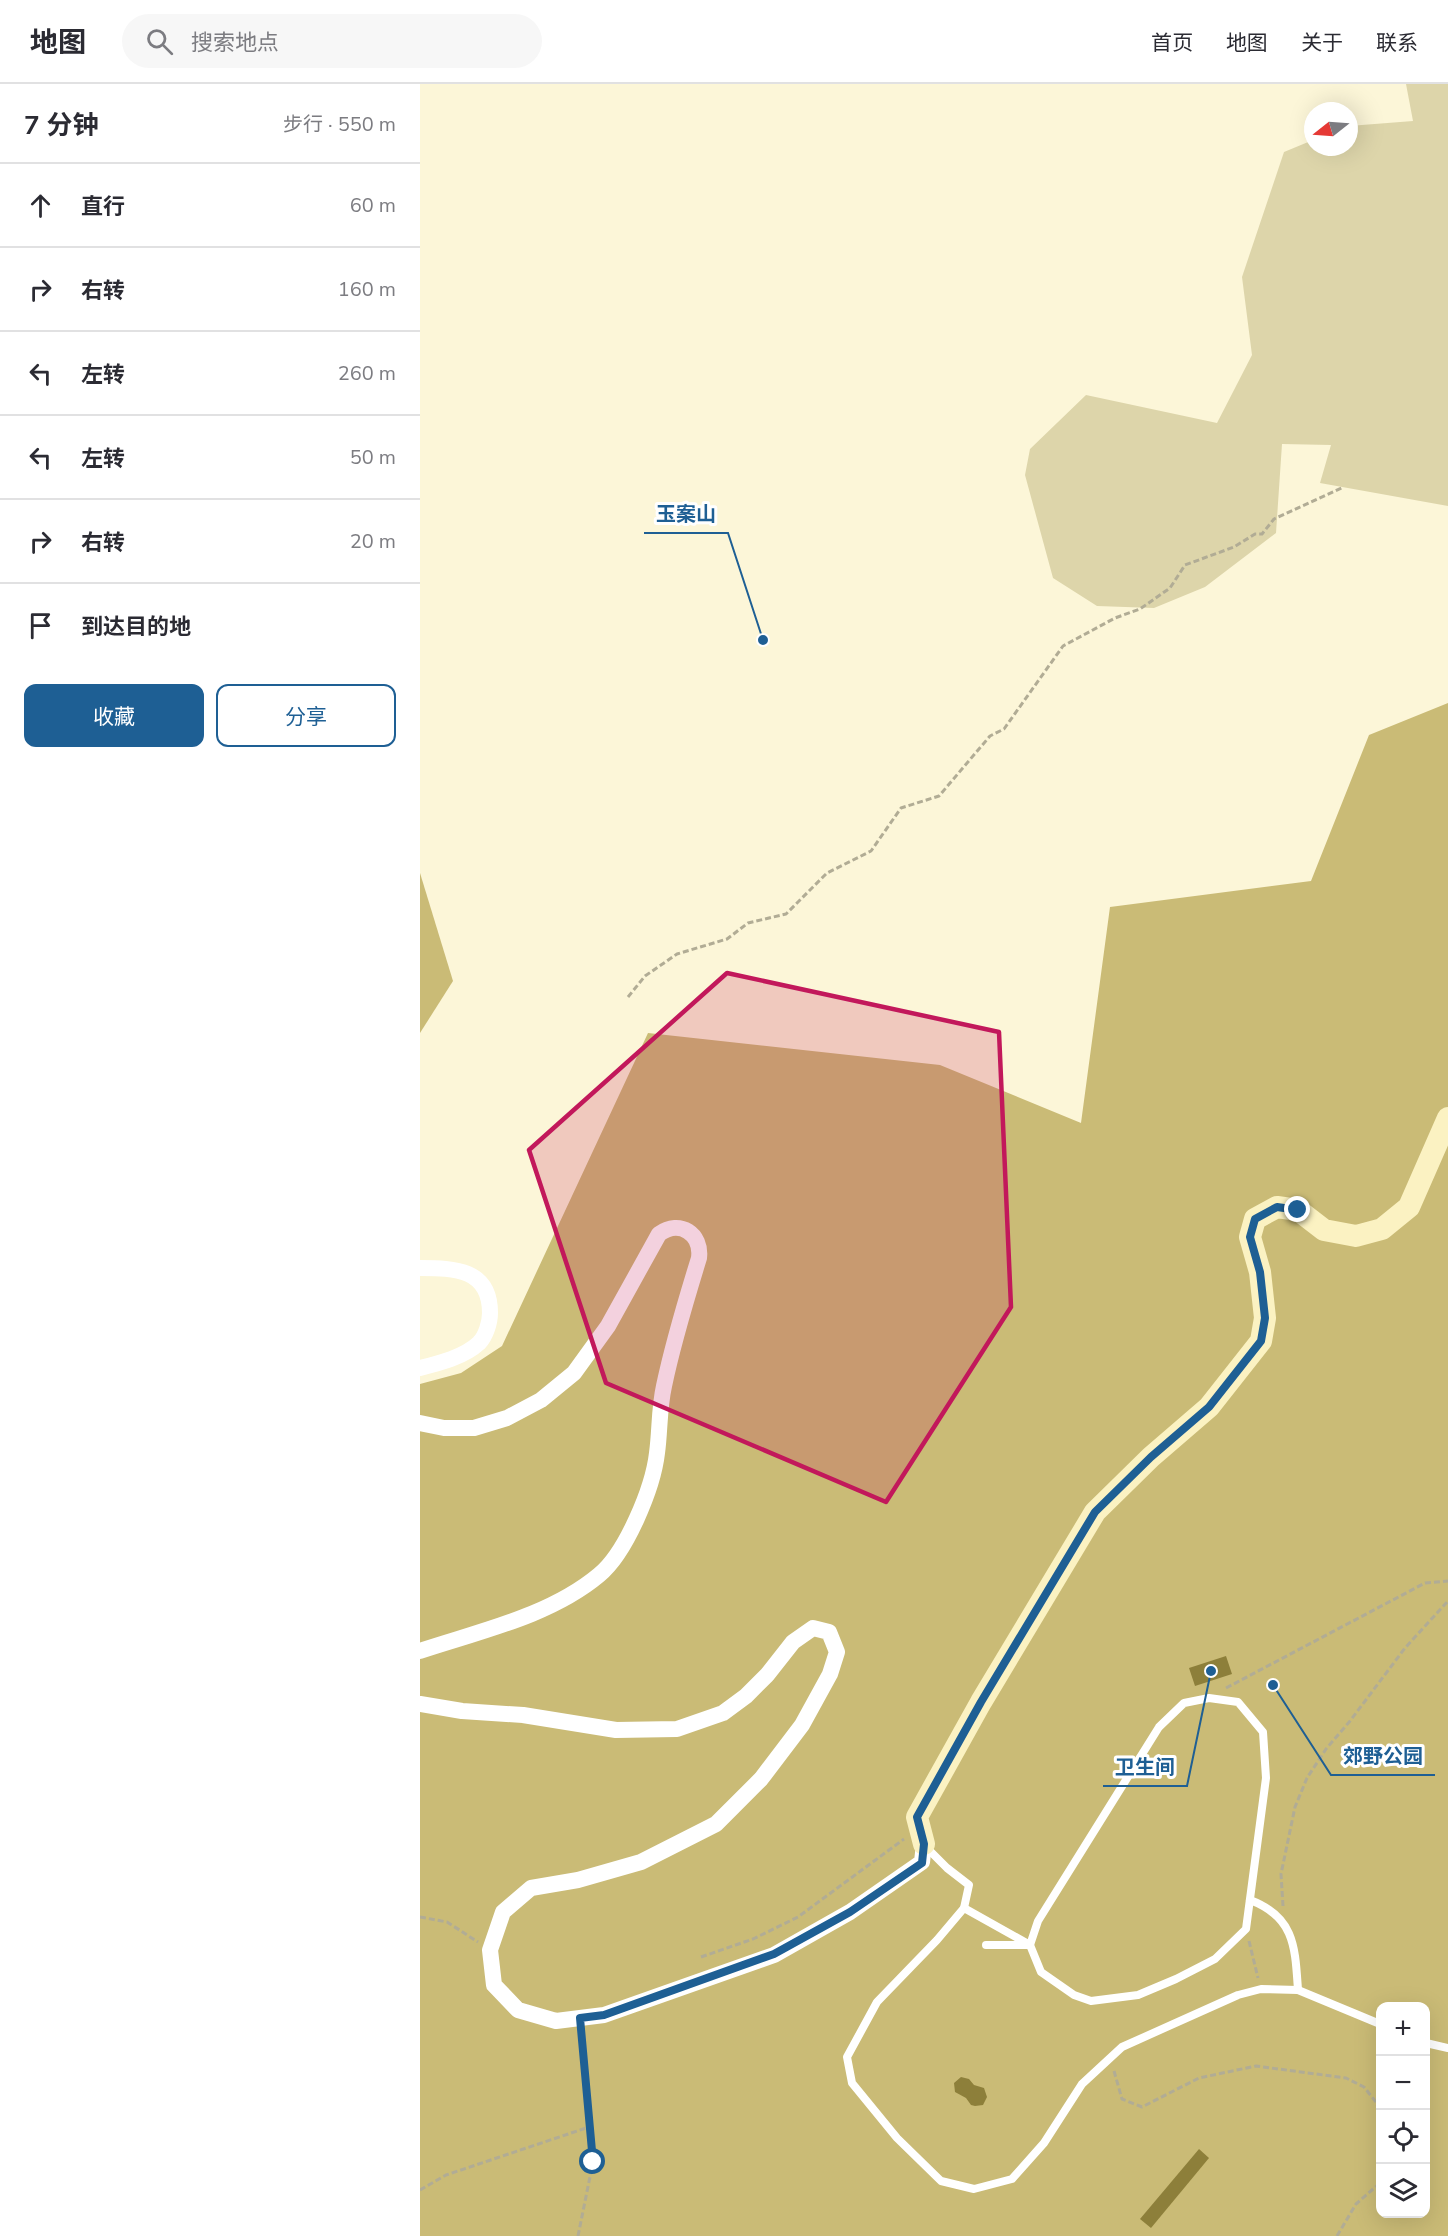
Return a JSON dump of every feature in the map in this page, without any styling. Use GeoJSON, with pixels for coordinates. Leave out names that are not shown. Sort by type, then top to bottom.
{"type":"FeatureCollection","features":[{"type":"Feature","properties":{"kind":"street"},"geometry":{"type":"LineString","coordinates":[[420,1704],[462,1711],[523,1714],[616,1730],[677,1729],[723,1713],[746,1696],[767,1675],[793,1642],[813,1628],[829,1632],[837,1652],[830,1674],[802,1725],[761,1779],[716,1824],[641,1862],[578,1880],[531,1888],[503,1912],[490,1950],[494,1985],[518,2010],[556,2021],[604,2015],[774,1954],[850,1912],[922,1863],[924,1844],[917,1817],[981,1702],[1095,1512],[1151,1457],[1209,1407],[1261,1341],[1265,1318],[1260,1272],[1250,1237],[1255,1219],[1277,1207],[1298,1210],[1324,1230],[1356,1236],[1382,1229],[1409,1207],[1448,1118]]}},
{"type":"Feature","properties":{"kind":"street"},"geometry":{"type":"LineString","coordinates":[[420,1423],[444,1428],[474,1428],[507,1419],[541,1400],[574,1373],[608,1326],[659,1234],[671,1228],[678,1228],[691,1233],[696,1238],[700,1251],[699,1258],[663,1387],[657,1457],[637,1520],[618,1553],[600,1574],[562,1600],[511,1621],[420,1651]]}},
{"type":"Feature","properties":{"kind":"street"},"geometry":{"type":"LineString","coordinates":[[420,1268],[443,1268],[465,1272],[480,1280],[490,1297],[490,1322],[481,1342],[444,1362],[420,1368]]}},
{"type":"Feature","properties":{"kind":"lane"},"geometry":{"type":"LineString","coordinates":[[964,1908],[1030,1945],[1041,1972],[1074,1995],[1090,2001],[1138,1995],[1215,1959],[1246,1929],[1266,1778],[1263,1732],[1238,1702],[1209,1698],[1184,1703],[1159,1727],[1038,1921],[1030,1945]]}},
{"type":"Feature","properties":{"kind":"lane"},"geometry":{"type":"LineString","coordinates":[[924,1844],[969,1885],[964,1908],[937,1940],[877,2002],[848,2057],[852,2083],[897,2138],[941,2181],[974,2189],[1012,2179],[1044,2143],[1082,2084],[1122,2047],[1238,1995],[1261,1989],[1298,1990],[1376,2022]]}},
{"type":"Feature","properties":{"kind":"lane"},"geometry":{"type":"LineString","coordinates":[[1250,1900],[1267,1906],[1285,1923],[1296,1957],[1298,1990]]}},
{"type":"Feature","properties":{"kind":"lane"},"geometry":{"type":"LineString","coordinates":[[986,1945],[1030,1945]]}},
{"type":"Feature","properties":{"kind":"lane"},"geometry":{"type":"LineString","coordinates":[[1430,2044],[1448,2048]]}},
{"type":"Feature","properties":{"kind":"path"},"geometry":{"type":"LineString","coordinates":[[628,997],[645,976],[677,954],[728,939],[748,924],[786,914],[827,873],[871,851],[901,808],[939,796],[990,736],[1004,729],[1063,646],[1115,618],[1140,609],[1170,588],[1185,565],[1234,548],[1255,534],[1262,534],[1274,519],[1344,487]]}},
{"type":"Feature","properties":{"kind":"path"},"geometry":{"type":"LineString","coordinates":[[1209,1698],[1425,1583],[1448,1581]]}},
{"type":"Feature","properties":{"kind":"path"},"geometry":{"type":"LineString","coordinates":[[1285,1923],[1281,1874],[1295,1807],[1307,1778],[1326,1749],[1405,1648],[1448,1601]]}},
{"type":"Feature","properties":{"kind":"path"},"geometry":{"type":"LineString","coordinates":[[701,1957],[753,1939],[798,1917],[906,1837],[917,1817]]}},
{"type":"Feature","properties":{"kind":"path"},"geometry":{"type":"LineString","coordinates":[[420,1917],[447,1922],[490,1950]]}},
{"type":"Feature","properties":{"kind":"path"},"geometry":{"type":"LineString","coordinates":[[1246,1929],[1261,1989]]}},
{"type":"Feature","properties":{"kind":"path"},"geometry":{"type":"LineString","coordinates":[[578,2236],[593,2162],[580,2018]]}},
{"type":"Feature","properties":{"kind":"path"},"geometry":{"type":"LineString","coordinates":[[1110,2058],[1122,2099],[1142,2107],[1198,2078],[1256,2066],[1346,2078],[1364,2087],[1376,2102],[1379,2110]]}},
{"type":"Feature","properties":{"kind":"path"},"geometry":{"type":"LineString","coordinates":[[420,2190],[446,2175],[590,2127]]}},
{"type":"Feature","properties":{"kind":"path"},"geometry":{"type":"LineString","coordinates":[[1337,2236],[1356,2205],[1376,2186]]}},
{"type":"Feature","properties":{"kind":"highlighted area"},"geometry":{"type":"Polygon","coordinates":[[[727,973],[999,1032],[1011,1307],[886,1502],[606,1383],[529,1150],[727,973]]]}},
{"type":"Feature","properties":{"kind":"shaded area"},"geometry":{"type":"Polygon","coordinates":[[[1406,84],[1448,84],[1448,506],[1320,483],[1331,445],[1282,444],[1276,533],[1205,587],[1154,608],[1097,606],[1053,578],[1025,475],[1030,449],[1086,395],[1217,423],[1252,355],[1242,277],[1284,152],[1304,144],[1304,156],[1358,156],[1358,125],[1413,121],[1406,84]]]}},
{"type":"Feature","properties":{"kind":"shaded area"},"geometry":{"type":"Polygon","coordinates":[[[1448,703],[1448,2236],[420,2236],[420,1384],[461,1373],[502,1346],[648,1033],[940,1065],[1081,1123],[1110,907],[1311,881],[1369,735],[1448,703]]]}},
{"type":"Feature","properties":{"kind":"shaded area"},"geometry":{"type":"Polygon","coordinates":[[[420,873],[453,981],[420,1033],[420,873]]]}},
{"type":"Feature","properties":{"kind":"building"},"geometry":{"type":"Polygon","coordinates":[[[1226,1656],[1232,1674],[1195,1686],[1189,1668],[1226,1656]]]}},
{"type":"Feature","properties":{"kind":"building"},"geometry":{"type":"Polygon","coordinates":[[[961,2077],[984,2088],[987,2097],[983,2105],[971,2105],[966,2098],[955,2092],[954,2083],[961,2077]]]}},
{"type":"Feature","properties":{"kind":"building"},"geometry":{"type":"Polygon","coordinates":[[[1199,2149],[1209,2158],[1151,2228],[1140,2219],[1199,2149]]]}},
{"type":"Feature","properties":{"kind":"place","name":"玉案山"},"geometry":{"type":"Point","coordinates":[763,640]}},
{"type":"Feature","properties":{"kind":"place","name":"卫生间"},"geometry":{"type":"Point","coordinates":[1211,1671]}},
{"type":"Feature","properties":{"kind":"place","name":"郊野公园"},"geometry":{"type":"Point","coordinates":[1273,1685]}},
{"type":"Feature","properties":{"kind":"route"},"geometry":{"type":"LineString","coordinates":[[593,2162],[580,2018],[604,2015],[774,1954],[850,1912],[922,1863],[924,1844],[917,1817],[1067,1555],[1095,1512],[1151,1457],[1209,1407],[1261,1341],[1265,1318],[1260,1272],[1250,1237],[1255,1219],[1277,1207],[1298,1210]]}}]}
